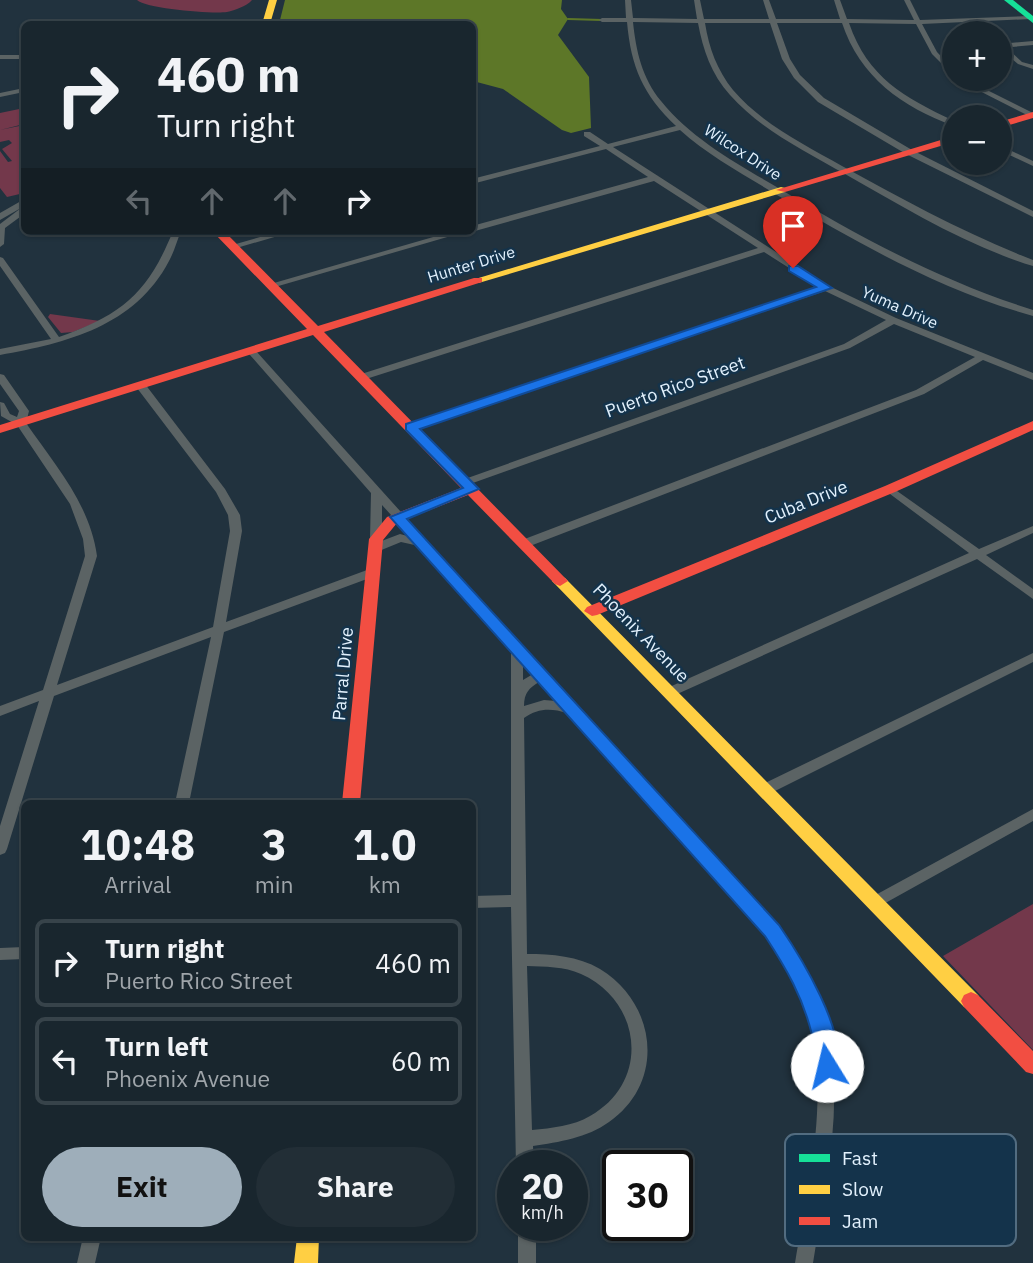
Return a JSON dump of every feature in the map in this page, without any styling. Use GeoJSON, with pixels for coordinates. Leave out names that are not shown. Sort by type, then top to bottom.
{"type":"FeatureCollection","features":[{"type":"Feature","properties":{"kind":"street"},"geometry":{"type":"LineString","coordinates":[[267,21],[273,0]]}},
{"type":"Feature","properties":{"kind":"street","name":"Wilcox Drive"},"geometry":{"type":"LineString","coordinates":[[628,0],[633,49],[641,76],[659,104],[681,127],[719,155],[873,249],[923,273],[1033,313]]}},
{"type":"Feature","properties":{"kind":"street"},"geometry":{"type":"LineString","coordinates":[[697,0],[712,63],[733,95],[780,133],[948,229],[1033,263]]}},
{"type":"Feature","properties":{"kind":"street"},"geometry":{"type":"LineString","coordinates":[[766,0],[786,59],[804,84],[852,121],[1033,214]]}},
{"type":"Feature","properties":{"kind":"street"},"geometry":{"type":"LineString","coordinates":[[836,0],[858,54],[883,83],[942,117]]}},
{"type":"Feature","properties":{"kind":"street"},"geometry":{"type":"LineString","coordinates":[[907,0],[934,54],[942,62]]}},
{"type":"Feature","properties":{"kind":"street"},"geometry":{"type":"LineString","coordinates":[[1008,0],[1031,18]]}},
{"type":"Feature","properties":{"kind":"street"},"geometry":{"type":"LineString","coordinates":[[602,20],[917,22],[1031,18]]}},
{"type":"Feature","properties":{"kind":"street"},"geometry":{"type":"LineString","coordinates":[[1033,43],[1010,45],[1003,49],[1020,63],[1033,67]]}},
{"type":"Feature","properties":{"kind":"street"},"geometry":{"type":"LineString","coordinates":[[0,57],[21,57]]}},
{"type":"Feature","properties":{"kind":"street"},"geometry":{"type":"LineString","coordinates":[[0,96],[21,91]]}},
{"type":"Feature","properties":{"kind":"street"},"geometry":{"type":"LineString","coordinates":[[984,91],[1033,115]]}},
{"type":"Feature","properties":{"kind":"street"},"geometry":{"type":"LineString","coordinates":[[1012,121],[1033,115]]}},
{"type":"Feature","properties":{"kind":"street"},"geometry":{"type":"LineString","coordinates":[[476,181],[681,127]]}},
{"type":"Feature","properties":{"kind":"street","name":"Yuma Drive"},"geometry":{"type":"LineString","coordinates":[[587,134],[763,250],[826,288],[894,320],[1033,377]]}},
{"type":"Feature","properties":{"kind":"street","name":"Hunter Drive"},"geometry":{"type":"LineString","coordinates":[[0,429],[253,353],[395,305],[942,142]]}},
{"type":"Feature","properties":{"kind":"street"},"geometry":{"type":"LineString","coordinates":[[1012,154],[1033,164]]}},
{"type":"Feature","properties":{"kind":"street"},"geometry":{"type":"LineString","coordinates":[[476,228],[654,178]]}},
{"type":"Feature","properties":{"kind":"street"},"geometry":{"type":"LineString","coordinates":[[0,217],[21,204]]}},
{"type":"Feature","properties":{"kind":"street"},"geometry":{"type":"LineString","coordinates":[[0,244],[1,227],[21,212]]}},
{"type":"Feature","properties":{"kind":"street"},"geometry":{"type":"LineString","coordinates":[[0,354],[57,341],[100,326],[141,298],[164,265],[175,235]]}},
{"type":"Feature","properties":{"kind":"street","name":"Phoenix Avenue"},"geometry":{"type":"LineString","coordinates":[[222,235],[526,543],[1033,1065]]}},
{"type":"Feature","properties":{"kind":"street"},"geometry":{"type":"LineString","coordinates":[[233,246],[276,235]]}},
{"type":"Feature","properties":{"kind":"street"},"geometry":{"type":"LineString","coordinates":[[272,285],[450,235]]}},
{"type":"Feature","properties":{"kind":"street"},"geometry":{"type":"LineString","coordinates":[[362,377],[763,250]]}},
{"type":"Feature","properties":{"kind":"street"},"geometry":{"type":"LineString","coordinates":[[0,260],[57,341]]}},
{"type":"Feature","properties":{"kind":"street"},"geometry":{"type":"LineString","coordinates":[[411,427],[826,288]]}},
{"type":"Feature","properties":{"kind":"street","name":"Puerto Rico Street"},"geometry":{"type":"LineString","coordinates":[[398,517],[469,486],[847,346],[894,320]]}},
{"type":"Feature","properties":{"kind":"street"},"geometry":{"type":"LineString","coordinates":[[253,353],[772,930],[801,974],[811,995],[823,1037],[828,1090],[822,1134]]}},
{"type":"Feature","properties":{"kind":"street"},"geometry":{"type":"LineString","coordinates":[[526,543],[920,392],[953,376],[982,356]]}},
{"type":"Feature","properties":{"kind":"street"},"geometry":{"type":"LineString","coordinates":[[0,377],[24,411],[21,423]]}},
{"type":"Feature","properties":{"kind":"street"},"geometry":{"type":"LineString","coordinates":[[141,386],[221,491],[234,515],[235,543],[183,800]]}},
{"type":"Feature","properties":{"kind":"street"},"geometry":{"type":"LineString","coordinates":[[0,405],[6,416],[21,423],[83,519],[91,543],[88,570],[0,849]]}},
{"type":"Feature","properties":{"kind":"street","name":"Cuba Drive"},"geometry":{"type":"LineString","coordinates":[[592,611],[890,489],[1033,425]]}},
{"type":"Feature","properties":{"kind":"street"},"geometry":{"type":"LineString","coordinates":[[890,489],[1033,595]]}},
{"type":"Feature","properties":{"kind":"street","name":"Parral Drive"},"geometry":{"type":"LineString","coordinates":[[351,800],[371,573],[376,543],[377,492]]}},
{"type":"Feature","properties":{"kind":"street"},"geometry":{"type":"LineString","coordinates":[[376,543],[383,527],[398,517]]}},
{"type":"Feature","properties":{"kind":"street"},"geometry":{"type":"LineString","coordinates":[[670,692],[1033,529]]}},
{"type":"Feature","properties":{"kind":"street"},"geometry":{"type":"LineString","coordinates":[[376,543],[400,538],[426,546]]}},
{"type":"Feature","properties":{"kind":"street"},"geometry":{"type":"LineString","coordinates":[[0,711],[371,573]]}},
{"type":"Feature","properties":{"kind":"street"},"geometry":{"type":"LineString","coordinates":[[517,646],[517,901],[521,960],[525,1150]]}},
{"type":"Feature","properties":{"kind":"street"},"geometry":{"type":"LineString","coordinates":[[766,789],[1033,657]]}},
{"type":"Feature","properties":{"kind":"street"},"geometry":{"type":"LineString","coordinates":[[516,699],[525,685],[541,675]]}},
{"type":"Feature","properties":{"kind":"street"},"geometry":{"type":"LineString","coordinates":[[517,716],[533,706],[546,704],[574,711]]}},
{"type":"Feature","properties":{"kind":"street"},"geometry":{"type":"LineString","coordinates":[[876,902],[1033,814]]}},
{"type":"Feature","properties":{"kind":"street"},"geometry":{"type":"LineString","coordinates":[[476,902],[517,901]]}},
{"type":"Feature","properties":{"kind":"street"},"geometry":{"type":"LineString","coordinates":[[0,954],[21,953]]}},
{"type":"Feature","properties":{"kind":"street"},"geometry":{"type":"LineString","coordinates":[[521,960],[562,961],[586,969],[606,981],[619,993],[635,1017],[642,1050],[634,1081],[618,1105],[606,1116],[570,1132],[525,1139]]}},
{"type":"Feature","properties":{"kind":"street"},"geometry":{"type":"LineString","coordinates":[[86,1263],[91,1241]]}},
{"type":"Feature","properties":{"kind":"street"},"geometry":{"type":"LineString","coordinates":[[306,1263],[308,1241]]}},
{"type":"Feature","properties":{"kind":"street"},"geometry":{"type":"LineString","coordinates":[[527,1241],[527,1263]]}},
{"type":"Feature","properties":{"kind":"shaded area"},"geometry":{"type":"Polygon","coordinates":[[[137,0],[252,0],[237,9],[219,12],[166,8],[137,0]]]}},
{"type":"Feature","properties":{"kind":"shaded area"},"geometry":{"type":"Polygon","coordinates":[[[285,0],[562,0],[561,9],[568,19],[558,35],[589,77],[591,128],[571,133],[562,130],[503,89],[476,82],[476,21],[280,21],[285,0]]]}},
{"type":"Feature","properties":{"kind":"shaded area"},"geometry":{"type":"Polygon","coordinates":[[[21,109],[21,125],[0,130],[0,113],[21,109]]]}},
{"type":"Feature","properties":{"kind":"shaded area"},"geometry":{"type":"Polygon","coordinates":[[[21,126],[21,194],[7,197],[0,188],[0,151],[8,162],[12,161],[2,149],[12,143],[9,140],[0,142],[0,130],[21,126]]]}},
{"type":"Feature","properties":{"kind":"shaded area"},"geometry":{"type":"Polygon","coordinates":[[[50,314],[100,321],[73,332],[61,333],[48,317],[50,314]]]}},
{"type":"Feature","properties":{"kind":"shaded area"},"geometry":{"type":"Polygon","coordinates":[[[1033,904],[1033,1050],[943,956],[1033,904]]]}},
{"type":"Feature","properties":{"kind":"waterway"},"geometry":{"type":"LineString","coordinates":[[568,19],[602,20]]}},
{"type":"Feature","properties":{"kind":"traffic: fast"},"geometry":{"type":"LineString","coordinates":[[1008,0],[1033,20]]}},
{"type":"Feature","properties":{"kind":"traffic: slow"},"geometry":{"type":"LineString","coordinates":[[267,21],[273,0]]}},
{"type":"Feature","properties":{"kind":"traffic: slow"},"geometry":{"type":"LineString","coordinates":[[478,280],[781,190]]}},
{"type":"Feature","properties":{"kind":"traffic: slow"},"geometry":{"type":"LineString","coordinates":[[560,581],[971,1001]]}},
{"type":"Feature","properties":{"kind":"traffic: slow"},"geometry":{"type":"LineString","coordinates":[[306,1263],[308,1241]]}},
{"type":"Feature","properties":{"kind":"traffic: jam"},"geometry":{"type":"LineString","coordinates":[[1012,121],[1033,115]]}},
{"type":"Feature","properties":{"kind":"traffic: jam"},"geometry":{"type":"LineString","coordinates":[[781,190],[942,143]]}},
{"type":"Feature","properties":{"kind":"traffic: jam"},"geometry":{"type":"LineString","coordinates":[[222,235],[560,581]]}},
{"type":"Feature","properties":{"kind":"traffic: jam"},"geometry":{"type":"LineString","coordinates":[[0,429],[478,280]]}},
{"type":"Feature","properties":{"kind":"traffic: jam"},"geometry":{"type":"LineString","coordinates":[[592,611],[890,489],[1033,425]]}},
{"type":"Feature","properties":{"kind":"traffic: jam"},"geometry":{"type":"LineString","coordinates":[[351,800],[376,539],[392,520],[472,489]]}},
{"type":"Feature","properties":{"kind":"traffic: jam"},"geometry":{"type":"LineString","coordinates":[[971,1001],[1033,1065]]}},
{"type":"Feature","properties":{"kind":"route"},"geometry":{"type":"LineString","coordinates":[[793,268],[826,288],[411,427],[472,489],[398,517],[772,930],[801,974],[811,995],[823,1037],[827,1066]]}}]}
